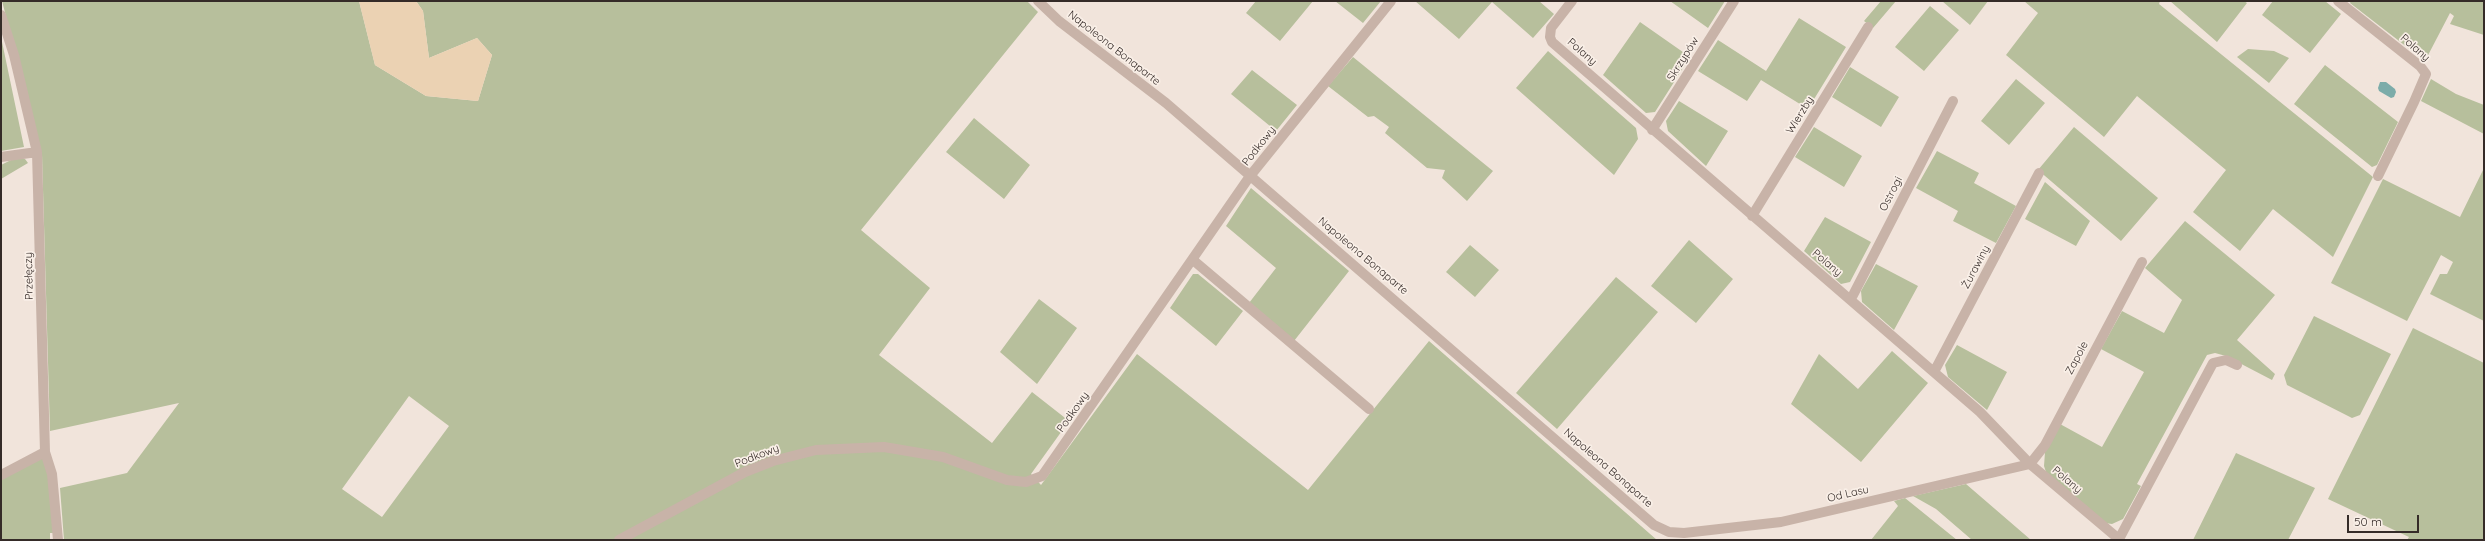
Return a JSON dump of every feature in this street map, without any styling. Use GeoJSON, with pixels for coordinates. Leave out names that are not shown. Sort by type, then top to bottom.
{"type":"FeatureCollection","features":[{"type":"Feature","properties":{"kind":"street","name":"Napoleona Bonaparte"},"geometry":{"type":"LineString","coordinates":[[1038,1],[1060,21],[1166,104],[1654,525],[1669,532]]}},
{"type":"Feature","properties":{"kind":"street","name":"Podkowy"},"geometry":{"type":"LineString","coordinates":[[619,540],[746,472],[773,461],[816,450],[884,447],[944,457],[1007,480],[1026,482],[1042,476],[1250,176],[1391,1]]}},
{"type":"Feature","properties":{"kind":"street","name":"Polany"},"geometry":{"type":"LineString","coordinates":[[1572,1],[1551,28],[1550,37],[1552,42],[1752,216],[1851,299],[1980,412],[2030,464],[2120,539],[2214,363],[2226,360],[2237,365]]}},
{"type":"Feature","properties":{"kind":"street","name":"Skrzypów"},"geometry":{"type":"LineString","coordinates":[[1652,130],[1734,1]]}},
{"type":"Feature","properties":{"kind":"street","name":"Polany"},"geometry":{"type":"LineString","coordinates":[[2338,1],[2420,66],[2426,74],[2378,176]]}},
{"type":"Feature","properties":{"kind":"street","name":"Przełęczy"},"geometry":{"type":"LineString","coordinates":[[1,15],[14,55],[37,152],[45,452],[52,474],[58,540]]}},
{"type":"Feature","properties":{"kind":"street","name":"Wierzby"},"geometry":{"type":"LineString","coordinates":[[1752,216],[1868,27]]}},
{"type":"Feature","properties":{"kind":"street","name":"Ostrogi"},"geometry":{"type":"LineString","coordinates":[[1851,299],[1953,101]]}},
{"type":"Feature","properties":{"kind":"street"},"geometry":{"type":"LineString","coordinates":[[1,157],[37,152]]}},
{"type":"Feature","properties":{"kind":"street","name":"Żurawiny"},"geometry":{"type":"LineString","coordinates":[[1934,372],[2039,173]]}},
{"type":"Feature","properties":{"kind":"street"},"geometry":{"type":"LineString","coordinates":[[1193,260],[1369,408]]}},
{"type":"Feature","properties":{"kind":"street","name":"Zapole"},"geometry":{"type":"LineString","coordinates":[[2030,464],[2045,445],[2142,262]]}},
{"type":"Feature","properties":{"kind":"street"},"geometry":{"type":"LineString","coordinates":[[1,475],[45,452]]}},
{"type":"Feature","properties":{"kind":"street","name":"Od Lasu"},"geometry":{"type":"LineString","coordinates":[[1669,532],[1684,533],[1780,522],[2030,464]]}},
{"type":"Feature","properties":{"kind":"green space"},"geometry":{"type":"Polygon","coordinates":[[[2,1],[359,1],[375,65],[426,96],[478,101],[492,55],[477,38],[429,58],[423,11],[416,1],[1027,1],[1038,12],[861,230],[930,288],[879,355],[992,443],[1032,392],[1069,421],[1031,474],[1041,485],[1137,354],[1308,490],[1429,341],[1657,540],[64,540],[60,488],[127,473],[179,403],[50,431],[42,155],[2,1]],[[409,396],[342,489],[382,517],[449,426],[409,396]]]}},
{"type":"Feature","properties":{"kind":"green space"},"geometry":{"type":"Polygon","coordinates":[[[1256,1],[1313,1],[1280,41],[1246,13],[1256,1]]]}},
{"type":"Feature","properties":{"kind":"green space"},"geometry":{"type":"Polygon","coordinates":[[[1335,1],[1381,1],[1363,23],[1335,1]]]}},
{"type":"Feature","properties":{"kind":"green space"},"geometry":{"type":"Polygon","coordinates":[[[1415,1],[1539,1],[1554,14],[1533,38],[1492,2],[1459,39],[1415,1]]]}},
{"type":"Feature","properties":{"kind":"green space"},"geometry":{"type":"Polygon","coordinates":[[[1670,1],[1725,1],[1708,28],[1670,1]]]}},
{"type":"Feature","properties":{"kind":"green space"},"geometry":{"type":"Polygon","coordinates":[[[1881,1],[1896,1],[1873,28],[1864,21],[1881,1]]]}},
{"type":"Feature","properties":{"kind":"green space"},"geometry":{"type":"Polygon","coordinates":[[[1942,1],[1988,1],[1970,25],[1942,1]]]}},
{"type":"Feature","properties":{"kind":"green space"},"geometry":{"type":"Polygon","coordinates":[[[2024,1],[2160,1],[2159,4],[2373,177],[2333,257],[2273,209],[2240,251],[2193,212],[2226,170],[2137,96],[2104,137],[2006,55],[2038,13],[2024,1]]]}},
{"type":"Feature","properties":{"kind":"green space"},"geometry":{"type":"Polygon","coordinates":[[[2170,1],[2244,1],[2247,3],[2217,42],[2170,1]]]}},
{"type":"Feature","properties":{"kind":"green space"},"geometry":{"type":"Polygon","coordinates":[[[2273,1],[2325,1],[2341,14],[2310,53],[2262,15],[2273,1]]]}},
{"type":"Feature","properties":{"kind":"green space"},"geometry":{"type":"Polygon","coordinates":[[[2351,1],[2484,1],[2484,35],[2450,24],[2454,16],[2450,13],[2425,61],[2350,3],[2351,1]]]}},
{"type":"Feature","properties":{"kind":"green space"},"geometry":{"type":"Polygon","coordinates":[[[1930,6],[1959,30],[1924,71],[1895,47],[1930,6]]]}},
{"type":"Feature","properties":{"kind":"green space"},"geometry":{"type":"Polygon","coordinates":[[[1799,18],[1846,47],[1808,109],[1761,80],[1747,101],[1698,71],[1718,40],[1766,71],[1799,18]]]}},
{"type":"Feature","properties":{"kind":"green space"},"geometry":{"type":"Polygon","coordinates":[[[1640,22],[1690,57],[1655,112],[1646,113],[1603,75],[1640,22]]]}},
{"type":"Feature","properties":{"kind":"green space"},"geometry":{"type":"Polygon","coordinates":[[[1,37],[24,147],[1,151],[1,37]]]}},
{"type":"Feature","properties":{"kind":"green space"},"geometry":{"type":"Polygon","coordinates":[[[2248,49],[2274,51],[2289,58],[2269,83],[2237,57],[2248,49]]]}},
{"type":"Feature","properties":{"kind":"green space"},"geometry":{"type":"Polygon","coordinates":[[[1548,51],[1636,128],[1638,139],[1614,175],[1516,88],[1548,51]]]}},
{"type":"Feature","properties":{"kind":"green space"},"geometry":{"type":"Polygon","coordinates":[[[1353,57],[1493,171],[1467,201],[1442,178],[1445,170],[1427,168],[1385,133],[1389,127],[1374,116],[1368,117],[1328,86],[1353,57]]]}},
{"type":"Feature","properties":{"kind":"green space"},"geometry":{"type":"Polygon","coordinates":[[[2325,65],[2398,122],[2377,165],[2372,167],[2294,104],[2325,65]]]}},
{"type":"Feature","properties":{"kind":"green space"},"geometry":{"type":"Polygon","coordinates":[[[1850,67],[1899,97],[1881,127],[1832,97],[1850,67]]]}},
{"type":"Feature","properties":{"kind":"green space"},"geometry":{"type":"Polygon","coordinates":[[[1252,70],[1297,105],[1276,131],[1231,94],[1252,70]]]}},
{"type":"Feature","properties":{"kind":"green space"},"geometry":{"type":"Polygon","coordinates":[[[2016,79],[2045,103],[2009,145],[1981,121],[2016,79]]]}},
{"type":"Feature","properties":{"kind":"green space"},"geometry":{"type":"Polygon","coordinates":[[[2431,79],[2456,94],[2484,105],[2484,134],[2421,101],[2431,79]]]}},
{"type":"Feature","properties":{"kind":"green space"},"geometry":{"type":"Polygon","coordinates":[[[1679,101],[1728,131],[1706,166],[1668,131],[1666,121],[1679,101]]]}},
{"type":"Feature","properties":{"kind":"green space"},"geometry":{"type":"Polygon","coordinates":[[[974,118],[1030,165],[1004,199],[946,152],[974,118]]]}},
{"type":"Feature","properties":{"kind":"green space"},"geometry":{"type":"Polygon","coordinates":[[[1814,127],[1862,156],[1844,187],[1795,157],[1814,127]]]}},
{"type":"Feature","properties":{"kind":"green space"},"geometry":{"type":"Polygon","coordinates":[[[2074,127],[2158,198],[2121,241],[2038,170],[2074,127]]]}},
{"type":"Feature","properties":{"kind":"green space"},"geometry":{"type":"Polygon","coordinates":[[[1937,151],[1979,173],[1974,183],[2016,206],[1996,243],[1953,221],[1958,211],[1916,188],[1937,151]]]}},
{"type":"Feature","properties":{"kind":"green space"},"geometry":{"type":"Polygon","coordinates":[[[13,159],[25,159],[28,163],[1,179],[1,165],[13,159]]]}},
{"type":"Feature","properties":{"kind":"green space"},"geometry":{"type":"Polygon","coordinates":[[[2484,168],[2484,321],[2430,294],[2440,274],[2447,274],[2453,262],[2441,255],[2407,321],[2331,283],[2383,179],[2460,217],[2484,168]]]}},
{"type":"Feature","properties":{"kind":"green space"},"geometry":{"type":"Polygon","coordinates":[[[2045,182],[2090,221],[2076,246],[2025,219],[2045,182]]]}},
{"type":"Feature","properties":{"kind":"green space"},"geometry":{"type":"Polygon","coordinates":[[[1251,188],[1349,271],[1294,341],[1249,303],[1276,268],[1226,226],[1251,188]]]}},
{"type":"Feature","properties":{"kind":"green space"},"geometry":{"type":"Polygon","coordinates":[[[1825,217],[1871,242],[1850,282],[1841,284],[1804,251],[1825,217]]]}},
{"type":"Feature","properties":{"kind":"green space"},"geometry":{"type":"Polygon","coordinates":[[[2185,221],[2275,295],[2237,340],[2275,374],[2272,380],[2226,356],[2215,353],[2207,355],[2137,484],[2141,486],[2123,519],[2112,524],[2105,523],[2046,472],[2044,466],[2045,452],[2060,424],[2102,447],[2144,372],[2101,349],[2122,311],[2164,333],[2182,300],[2145,268],[2185,221]]]}},
{"type":"Feature","properties":{"kind":"green space"},"geometry":{"type":"Polygon","coordinates":[[[1689,240],[1733,279],[1696,323],[1651,286],[1689,240]]]}},
{"type":"Feature","properties":{"kind":"green space"},"geometry":{"type":"Polygon","coordinates":[[[1470,245],[1499,270],[1475,297],[1446,272],[1470,245]]]}},
{"type":"Feature","properties":{"kind":"green space"},"geometry":{"type":"Polygon","coordinates":[[[1876,264],[1918,286],[1894,330],[1862,302],[1861,291],[1876,264]]]}},
{"type":"Feature","properties":{"kind":"green space"},"geometry":{"type":"Polygon","coordinates":[[[1193,274],[1198,274],[1243,311],[1216,346],[1170,308],[1193,274]]]}},
{"type":"Feature","properties":{"kind":"green space"},"geometry":{"type":"Polygon","coordinates":[[[1616,277],[1658,312],[1557,429],[1516,393],[1616,277]]]}},
{"type":"Feature","properties":{"kind":"green space"},"geometry":{"type":"Polygon","coordinates":[[[1039,299],[1077,328],[1037,384],[1000,352],[1039,299]]]}},
{"type":"Feature","properties":{"kind":"green space"},"geometry":{"type":"Polygon","coordinates":[[[2314,316],[2391,354],[2360,415],[2352,418],[2287,385],[2284,375],[2314,316]]]}},
{"type":"Feature","properties":{"kind":"green space"},"geometry":{"type":"Polygon","coordinates":[[[2413,328],[2484,363],[2484,540],[2407,540],[2409,537],[2328,499],[2413,328]]]}},
{"type":"Feature","properties":{"kind":"green space"},"geometry":{"type":"Polygon","coordinates":[[[1957,345],[2007,372],[1987,410],[1948,377],[1945,365],[1957,345]]]}},
{"type":"Feature","properties":{"kind":"green space"},"geometry":{"type":"Polygon","coordinates":[[[1892,351],[1928,383],[1861,462],[1791,404],[1819,354],[1858,389],[1892,351]]]}},
{"type":"Feature","properties":{"kind":"green space"},"geometry":{"type":"Polygon","coordinates":[[[2236,453],[2315,488],[2288,540],[2193,540],[2236,453]]]}},
{"type":"Feature","properties":{"kind":"green space"},"geometry":{"type":"Polygon","coordinates":[[[44,457],[48,464],[54,533],[50,533],[50,540],[1,540],[1,479],[44,457]]]}},
{"type":"Feature","properties":{"kind":"green space"},"geometry":{"type":"Polygon","coordinates":[[[1966,484],[2031,540],[1972,540],[1936,509],[1913,496],[1966,484]]]}},
{"type":"Feature","properties":{"kind":"green space"},"geometry":{"type":"Polygon","coordinates":[[[1905,498],[1957,540],[1871,540],[1898,506],[1894,501],[1905,498]]]}},
{"type":"Feature","properties":{"kind":"sand"},"geometry":{"type":"Polygon","coordinates":[[[359,1],[416,1],[423,11],[429,58],[477,38],[492,55],[478,101],[426,96],[375,65],[359,1]]]}},
{"type":"Feature","properties":{"kind":"water"},"geometry":{"type":"Polygon","coordinates":[[[2380,82],[2386,82],[2395,89],[2396,92],[2394,97],[2391,98],[2379,91],[2378,88],[2380,82]]]}}]}
